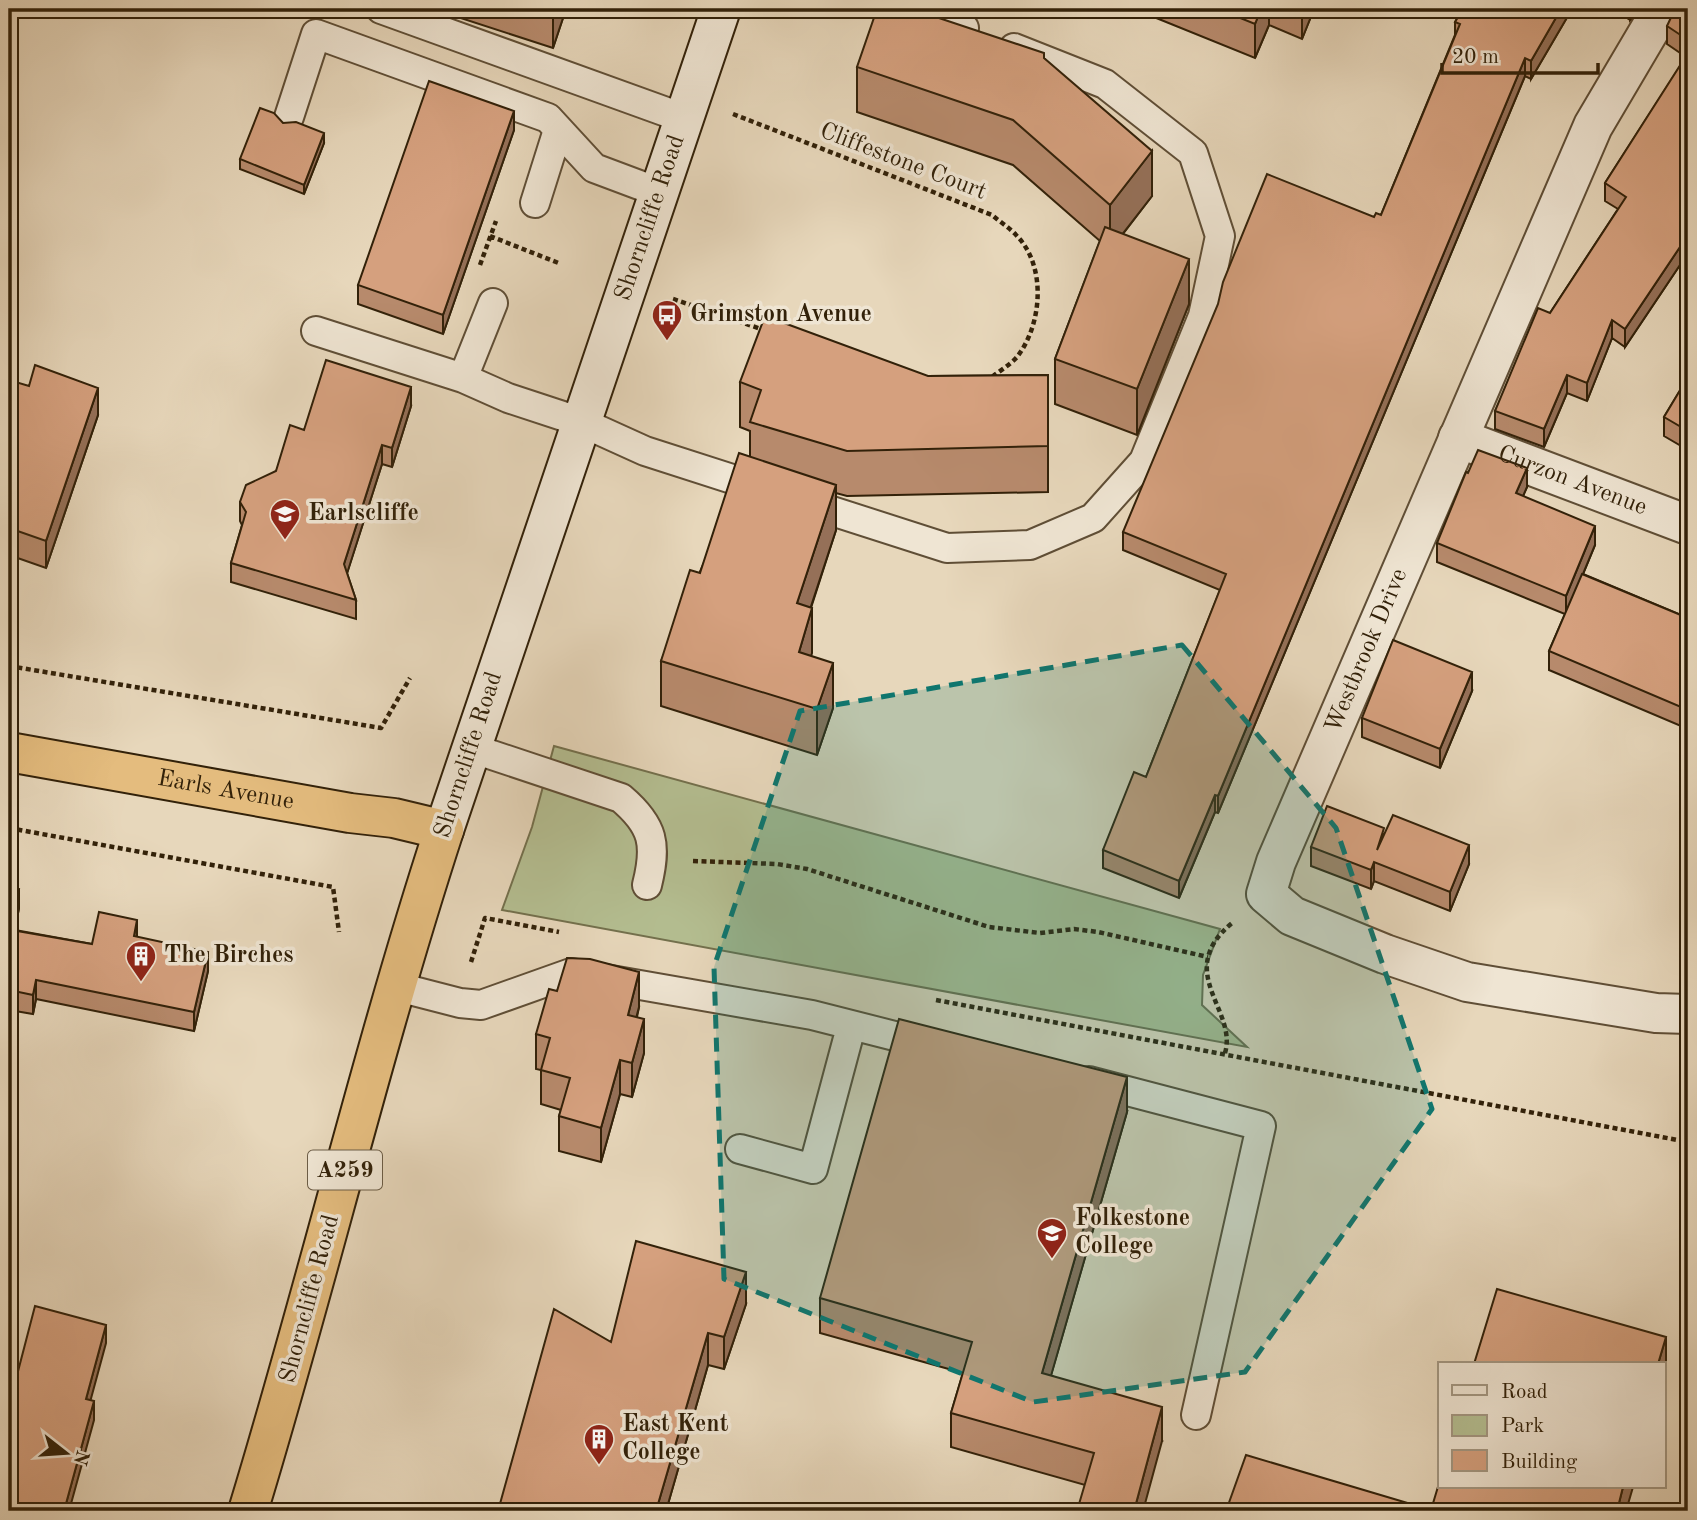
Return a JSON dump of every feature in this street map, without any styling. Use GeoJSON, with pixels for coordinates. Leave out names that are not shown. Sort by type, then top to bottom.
{"type":"FeatureCollection","features":[{"type":"Feature","properties":{"kind":"highway","name":"Earls Avenue"},"geometry":{"type":"LineString","coordinates":[[9,752],[350,813],[394,818],[444,830]]}},
{"type":"Feature","properties":{"kind":"highway","name":"Shorncliffe Road"},"geometry":{"type":"LineString","coordinates":[[248,1511],[296,1349],[394,986],[444,830]]}},
{"type":"Feature","properties":{"kind":"street","name":"Shorncliffe Road"},"geometry":{"type":"LineString","coordinates":[[444,830],[626,282],[721,9]]}},
{"type":"Feature","properties":{"kind":"street","name":"Westbrook Drive"},"geometry":{"type":"LineString","coordinates":[[1266,894],[1276,862],[1593,126],[1662,9]]}},
{"type":"Feature","properties":{"kind":"street","name":"Curzon Avenue"},"geometry":{"type":"LineString","coordinates":[[1458,438],[1688,525]]}},
{"type":"Feature","properties":{"kind":"street"},"geometry":{"type":"LineString","coordinates":[[1266,894],[1292,916],[1385,954],[1467,982],[1656,1013],[1688,1014]]}},
{"type":"Feature","properties":{"kind":"lane"},"geometry":{"type":"LineString","coordinates":[[381,9],[686,108]]}},
{"type":"Feature","properties":{"kind":"lane"},"geometry":{"type":"LineString","coordinates":[[316,331],[463,378],[508,398],[581,422],[645,452],[947,548],[1030,545],[1093,518],[1144,461],[1203,316],[1220,236],[1193,153],[1105,84],[914,9]]}},
{"type":"Feature","properties":{"kind":"lane"},"geometry":{"type":"LineString","coordinates":[[289,117],[316,34],[548,118],[594,168],[658,192]]}},
{"type":"Feature","properties":{"kind":"lane"},"geometry":{"type":"LineString","coordinates":[[535,203],[558,130]]}},
{"type":"Feature","properties":{"kind":"lane"},"geometry":{"type":"LineString","coordinates":[[463,378],[493,303]]}},
{"type":"Feature","properties":{"kind":"lane"},"geometry":{"type":"LineString","coordinates":[[471,748],[621,798],[641,815],[651,836],[654,857],[648,885]]}},
{"type":"Feature","properties":{"kind":"lane"},"geometry":{"type":"LineString","coordinates":[[394,986],[460,1003],[481,1005],[572,973],[812,1015],[851,1027],[956,1051]]}},
{"type":"Feature","properties":{"kind":"lane"},"geometry":{"type":"LineString","coordinates":[[740,1149],[813,1168],[851,1027]]}},
{"type":"Feature","properties":{"kind":"lane"},"geometry":{"type":"LineString","coordinates":[[1061,1075],[1261,1126],[1196,1415]]}},
{"type":"Feature","properties":{"kind":"path","name":"Cliffestone Court"},"geometry":{"type":"LineString","coordinates":[[686,108],[992,215],[1018,236],[1034,262],[1034,325],[1016,358],[986,381]]}},
{"type":"Feature","properties":{"kind":"path"},"geometry":{"type":"LineString","coordinates":[[490,236],[561,264]]}},
{"type":"Feature","properties":{"kind":"path"},"geometry":{"type":"LineString","coordinates":[[626,282],[770,333]]}},
{"type":"Feature","properties":{"kind":"path"},"geometry":{"type":"LineString","coordinates":[[9,666],[381,728],[410,678]]}},
{"type":"Feature","properties":{"kind":"path"},"geometry":{"type":"LineString","coordinates":[[9,828],[333,887],[339,932]]}},
{"type":"Feature","properties":{"kind":"path"},"geometry":{"type":"LineString","coordinates":[[654,857],[724,864],[777,864],[807,869],[989,928],[1040,933],[1074,929],[1098,932],[1208,957]]}},
{"type":"Feature","properties":{"kind":"path"},"geometry":{"type":"LineString","coordinates":[[1225,1053],[1228,1041],[1226,1030],[1207,985],[1208,957],[1223,930],[1266,894]]}},
{"type":"Feature","properties":{"kind":"path"},"geometry":{"type":"LineString","coordinates":[[469,969],[485,918],[568,933]]}},
{"type":"Feature","properties":{"kind":"path"},"geometry":{"type":"LineString","coordinates":[[923,998],[1688,1142]]}},
{"type":"Feature","properties":{"kind":"highlighted area"},"geometry":{"type":"Polygon","coordinates":[[[1182,645],[1336,828],[1432,1109],[1245,1372],[1033,1402],[724,1279],[714,967],[800,711],[1182,645]]]}},
{"type":"Feature","properties":{"kind":"green space"},"geometry":{"type":"Polygon","coordinates":[[[554,746],[1220,929],[1203,975],[1202,1005],[1247,1047],[502,910],[532,827],[554,746]]]}},
{"type":"Feature","properties":{"kind":"building"},"geometry":{"type":"Polygon","coordinates":[[[877,9],[912,9],[1044,53],[1044,58],[1152,151],[1110,205],[1013,120],[857,67],[877,9]]]}},
{"type":"Feature","properties":{"kind":"building"},"geometry":{"type":"Polygon","coordinates":[[[1218,9],[1261,9],[1255,24],[1218,9]]]}},
{"type":"Feature","properties":{"kind":"building"},"geometry":{"type":"Polygon","coordinates":[[[1463,9],[1561,9],[1531,61],[1525,58],[1218,796],[1215,795],[1179,881],[1103,850],[1134,772],[1146,777],[1226,574],[1123,532],[1218,304],[1223,282],[1267,174],[1374,217],[1376,213],[1381,215],[1460,24],[1455,22],[1463,9]]]}},
{"type":"Feature","properties":{"kind":"building"},"geometry":{"type":"Polygon","coordinates":[[[1675,9],[1688,9],[1688,40],[1667,26],[1675,9]]]}},
{"type":"Feature","properties":{"kind":"building"},"geometry":{"type":"Polygon","coordinates":[[[1688,53],[1688,235],[1625,329],[1612,320],[1587,383],[1567,375],[1544,429],[1495,411],[1538,308],[1550,313],[1626,197],[1605,183],[1688,53]]]}},
{"type":"Feature","properties":{"kind":"building"},"geometry":{"type":"Polygon","coordinates":[[[429,81],[514,111],[443,315],[358,285],[429,81]]]}},
{"type":"Feature","properties":{"kind":"building"},"geometry":{"type":"Polygon","coordinates":[[[260,108],[274,113],[283,123],[296,122],[324,133],[304,185],[240,159],[260,108]]]}},
{"type":"Feature","properties":{"kind":"building"},"geometry":{"type":"Polygon","coordinates":[[[1105,227],[1189,259],[1137,389],[1055,359],[1105,227]]]}},
{"type":"Feature","properties":{"kind":"building"},"geometry":{"type":"Polygon","coordinates":[[[765,316],[928,376],[1048,375],[1048,446],[847,451],[750,422],[761,390],[740,382],[765,316]]]}},
{"type":"Feature","properties":{"kind":"building","name":"Earlscliffe"},"geometry":{"type":"Polygon","coordinates":[[[326,360],[411,387],[392,448],[382,445],[344,564],[356,600],[231,563],[246,512],[240,502],[246,485],[276,471],[290,425],[304,430],[326,360]]]}},
{"type":"Feature","properties":{"kind":"building"},"geometry":{"type":"Polygon","coordinates":[[[35,365],[98,388],[46,541],[9,528],[9,380],[29,386],[35,365]]]}},
{"type":"Feature","properties":{"kind":"building"},"geometry":{"type":"Polygon","coordinates":[[[1688,377],[1688,431],[1664,417],[1688,377]]]}},
{"type":"Feature","properties":{"kind":"building"},"geometry":{"type":"Polygon","coordinates":[[[1478,450],[1527,468],[1516,493],[1595,526],[1566,596],[1437,543],[1466,472],[1468,473],[1478,450]]]}},
{"type":"Feature","properties":{"kind":"building"},"geometry":{"type":"Polygon","coordinates":[[[739,453],[836,485],[797,603],[812,608],[799,652],[833,663],[817,709],[661,661],[690,570],[700,573],[739,453]]]}},
{"type":"Feature","properties":{"kind":"building"},"geometry":{"type":"Polygon","coordinates":[[[1582,574],[1688,618],[1688,710],[1549,651],[1582,574]]]}},
{"type":"Feature","properties":{"kind":"building"},"geometry":{"type":"Polygon","coordinates":[[[1393,640],[1472,672],[1440,749],[1362,718],[1393,640]]]}},
{"type":"Feature","properties":{"kind":"building"},"geometry":{"type":"Polygon","coordinates":[[[1327,806],[1384,828],[1377,850],[1393,815],[1469,845],[1450,892],[1374,862],[1371,870],[1311,847],[1327,806]]]}},
{"type":"Feature","properties":{"kind":"building"},"geometry":{"type":"Polygon","coordinates":[[[9,887],[19,889],[11,930],[92,944],[99,912],[137,920],[134,936],[208,952],[194,1012],[36,980],[33,995],[9,990],[9,887]]]}},
{"type":"Feature","properties":{"kind":"building"},"geometry":{"type":"Polygon","coordinates":[[[567,958],[590,959],[639,972],[628,1015],[644,1019],[632,1063],[620,1060],[601,1128],[559,1116],[570,1078],[541,1070],[550,1038],[536,1034],[549,989],[557,991],[567,958]]]}},
{"type":"Feature","properties":{"kind":"building"},"geometry":{"type":"Polygon","coordinates":[[[899,1019],[1127,1077],[1042,1373],[1162,1407],[1134,1511],[1077,1511],[1094,1453],[951,1413],[972,1342],[820,1298],[899,1019]]]}},
{"type":"Feature","properties":{"kind":"building"},"geometry":{"type":"Polygon","coordinates":[[[636,1241],[746,1272],[724,1337],[708,1333],[656,1511],[498,1511],[554,1309],[611,1342],[636,1241]]]}},
{"type":"Feature","properties":{"kind":"building"},"geometry":{"type":"Polygon","coordinates":[[[1497,1289],[1666,1337],[1659,1362],[1475,1362],[1497,1289]]]}},
{"type":"Feature","properties":{"kind":"building"},"geometry":{"type":"Polygon","coordinates":[[[35,1306],[106,1325],[86,1399],[94,1401],[64,1511],[9,1511],[9,1406],[35,1306]]]}},
{"type":"Feature","properties":{"kind":"building"},"geometry":{"type":"Polygon","coordinates":[[[1246,1455],[1431,1510],[1438,1487],[1623,1488],[1617,1511],[1226,1511],[1246,1455]]]}},
{"type":"Feature","properties":{"kind":"place","name":"Grimston Avenue"},"geometry":{"type":"Point","coordinates":[667,342]}},
{"type":"Feature","properties":{"kind":"place","name":"Earlscliffe"},"geometry":{"type":"Point","coordinates":[285,541]}},
{"type":"Feature","properties":{"kind":"place","name":"The Birches"},"geometry":{"type":"Point","coordinates":[141,983]}},
{"type":"Feature","properties":{"kind":"place","name":"Folkestone College"},"geometry":{"type":"Point","coordinates":[1052,1260]}},
{"type":"Feature","properties":{"kind":"place","name":"East Kent College"},"geometry":{"type":"Point","coordinates":[599,1466]}}]}
